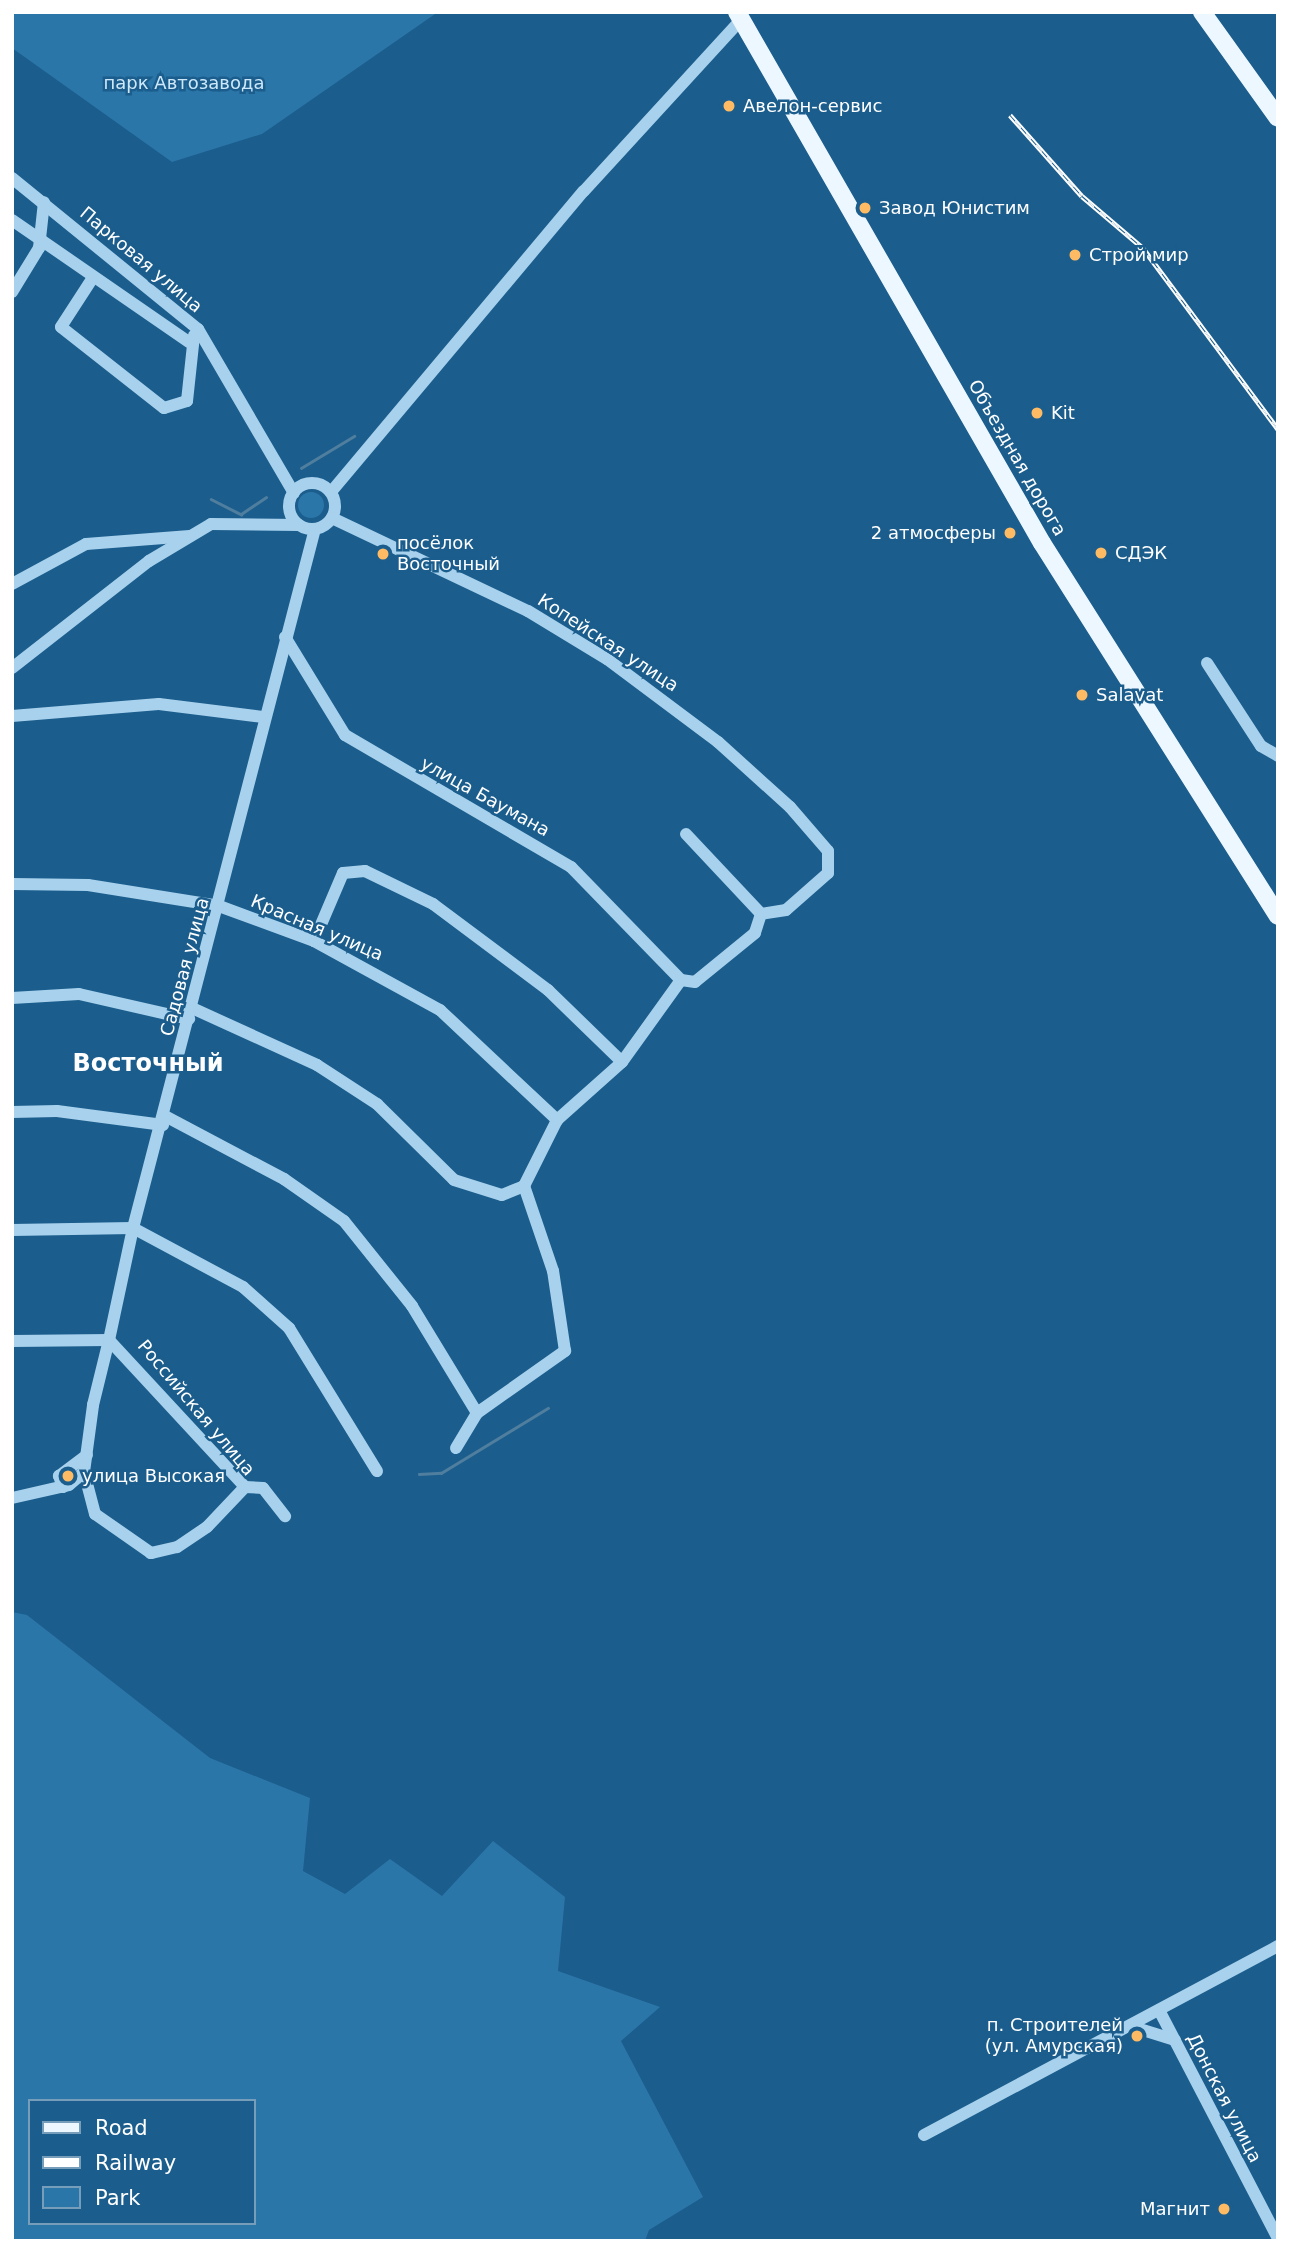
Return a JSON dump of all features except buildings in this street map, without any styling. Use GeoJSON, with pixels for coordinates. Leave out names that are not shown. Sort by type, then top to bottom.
{"type":"FeatureCollection","features":[{"type":"Feature","properties":{"kind":"main road"},"geometry":{"type":"LineString","coordinates":[[1202,12],[1278,118]]}},
{"type":"Feature","properties":{"kind":"main road","name":"Объездная дорога"},"geometry":{"type":"LineString","coordinates":[[738,16],[1089,621],[1278,916]]}},
{"type":"Feature","properties":{"kind":"street"},"geometry":{"type":"LineString","coordinates":[[12,667],[211,524],[246,520],[315,529],[332,518],[331,492],[592,181],[738,16]]}},
{"type":"Feature","properties":{"kind":"street","name":"Парковая улица"},"geometry":{"type":"LineString","coordinates":[[12,178],[198,330],[294,493]]}},
{"type":"Feature","properties":{"kind":"street"},"geometry":{"type":"LineString","coordinates":[[12,292],[39,248],[37,239],[44,202]]}},
{"type":"Feature","properties":{"kind":"street"},"geometry":{"type":"LineString","coordinates":[[12,220],[92,279],[191,339],[187,401],[164,408],[61,327],[92,279]]}},
{"type":"Feature","properties":{"kind":"street"},"geometry":{"type":"LineString","coordinates":[[299,525],[290,513],[294,493],[312,483],[331,492]]}},
{"type":"Feature","properties":{"kind":"street","name":"Копейская улица"},"geometry":{"type":"LineString","coordinates":[[332,518],[516,604],[607,659],[718,742],[790,807],[828,851],[828,873],[786,911],[761,914]]}},
{"type":"Feature","properties":{"kind":"street","name":"Садовая улица"},"geometry":{"type":"LineString","coordinates":[[84,1472],[133,1228],[164,1120],[264,717],[315,529]]}},
{"type":"Feature","properties":{"kind":"street"},"geometry":{"type":"LineString","coordinates":[[12,584],[86,544],[191,536]]}},
{"type":"Feature","properties":{"kind":"street","name":"улица Баумана"},"geometry":{"type":"LineString","coordinates":[[285,638],[345,736],[572,867],[681,980]]}},
{"type":"Feature","properties":{"kind":"street"},"geometry":{"type":"LineString","coordinates":[[1207,663],[1261,746],[1278,756]]}},
{"type":"Feature","properties":{"kind":"street"},"geometry":{"type":"LineString","coordinates":[[12,716],[159,704],[264,717]]}},
{"type":"Feature","properties":{"kind":"street"},"geometry":{"type":"LineString","coordinates":[[12,998],[79,994],[191,1014],[317,1065],[377,1104],[454,1180],[502,1195],[524,1186],[557,1120],[621,1062],[681,980],[695,982],[755,933],[761,914],[686,834]]}},
{"type":"Feature","properties":{"kind":"street"},"geometry":{"type":"LineString","coordinates":[[314,941],[343,873],[365,871],[454,920],[548,990],[621,1062]]}},
{"type":"Feature","properties":{"kind":"street","name":"Красная улица"},"geometry":{"type":"LineString","coordinates":[[12,884],[88,885],[219,906],[314,941],[440,1010],[557,1120]]}},
{"type":"Feature","properties":{"kind":"street"},"geometry":{"type":"LineString","coordinates":[[12,1112],[57,1111],[164,1120],[284,1179],[344,1221],[412,1306],[477,1413]]}},
{"type":"Feature","properties":{"kind":"street"},"geometry":{"type":"LineString","coordinates":[[456,1448],[477,1413],[565,1351],[553,1270],[524,1186]]}},
{"type":"Feature","properties":{"kind":"street"},"geometry":{"type":"LineString","coordinates":[[12,1230],[133,1228],[243,1287],[289,1328],[377,1471]]}},
{"type":"Feature","properties":{"kind":"street","name":"Российская улица"},"geometry":{"type":"LineString","coordinates":[[12,1341],[109,1339],[245,1487],[207,1527],[177,1547],[151,1553],[94,1514],[84,1472]]}},
{"type":"Feature","properties":{"kind":"street"},"geometry":{"type":"LineString","coordinates":[[63,1487],[59,1476],[87,1455]]}},
{"type":"Feature","properties":{"kind":"street"},"geometry":{"type":"LineString","coordinates":[[12,1498],[63,1487],[84,1472]]}},
{"type":"Feature","properties":{"kind":"street"},"geometry":{"type":"LineString","coordinates":[[245,1487],[263,1488],[285,1517]]}},
{"type":"Feature","properties":{"kind":"street"},"geometry":{"type":"LineString","coordinates":[[924,2135],[1278,1946]]}},
{"type":"Feature","properties":{"kind":"street","name":"Донская улица"},"geometry":{"type":"LineString","coordinates":[[1159,2010],[1278,2239]]}},
{"type":"Feature","properties":{"kind":"street"},"geometry":{"type":"LineString","coordinates":[[1130,2026],[1175,2040]]}},
{"type":"Feature","properties":{"kind":"green space","name":"парк Автозавода"},"geometry":{"type":"Polygon","coordinates":[[[12,12],[438,12],[262,134],[172,162],[12,48],[12,12]]]}},
{"type":"Feature","properties":{"kind":"green space"},"geometry":{"type":"Polygon","coordinates":[[[311,492],[320,496],[324,505],[320,514],[311,518],[302,514],[298,505],[302,496],[311,492]]]}},
{"type":"Feature","properties":{"kind":"green space"},"geometry":{"type":"Polygon","coordinates":[[[12,1612],[27,1615],[210,1758],[310,1798],[303,1871],[345,1894],[390,1859],[442,1896],[493,1841],[565,1897],[558,1971],[660,2007],[621,2041],[703,2197],[649,2230],[645,2241],[12,2241],[12,1612]]]}},
{"type":"Feature","properties":{"kind":"waterway"},"geometry":{"type":"LineString","coordinates":[[301,468],[354,436]]}},
{"type":"Feature","properties":{"kind":"waterway"},"geometry":{"type":"LineString","coordinates":[[211,499],[241,514],[266,497]]}},
{"type":"Feature","properties":{"kind":"waterway"},"geometry":{"type":"LineString","coordinates":[[419,1474],[441,1473],[548,1408]]}},
{"type":"Feature","properties":{"kind":"railway"},"geometry":{"type":"LineString","coordinates":[[1010,115],[1082,196],[1143,248],[1278,429]]}},
{"type":"Feature","properties":{"kind":"place","name":"Авелон-сервис"},"geometry":{"type":"Point","coordinates":[729,106]}},
{"type":"Feature","properties":{"kind":"place","name":"Завод Юнистим"},"geometry":{"type":"Point","coordinates":[865,208]}},
{"type":"Feature","properties":{"kind":"place","name":"Строй мир"},"geometry":{"type":"Point","coordinates":[1075,255]}},
{"type":"Feature","properties":{"kind":"place","name":"Kit"},"geometry":{"type":"Point","coordinates":[1037,413]}},
{"type":"Feature","properties":{"kind":"place","name":"2 атмосферы"},"geometry":{"type":"Point","coordinates":[1010,533]}},
{"type":"Feature","properties":{"kind":"place","name":"СДЭК"},"geometry":{"type":"Point","coordinates":[1101,553]}},
{"type":"Feature","properties":{"kind":"place","name":"посёлок Восточный"},"geometry":{"type":"Point","coordinates":[383,554]}},
{"type":"Feature","properties":{"kind":"place","name":"Salavat"},"geometry":{"type":"Point","coordinates":[1082,695]}},
{"type":"Feature","properties":{"kind":"place","name":"улица Высокая"},"geometry":{"type":"Point","coordinates":[68,1476]}},
{"type":"Feature","properties":{"kind":"place","name":"п. Строителей (ул. Амурская)"},"geometry":{"type":"Point","coordinates":[1137,2036]}},
{"type":"Feature","properties":{"kind":"place","name":"Магнит"},"geometry":{"type":"Point","coordinates":[1224,2209]}},
{"type":"Feature","properties":{"kind":"district","name":"Восточный"},"geometry":{"type":"Point","coordinates":[148,1064]}}]}
